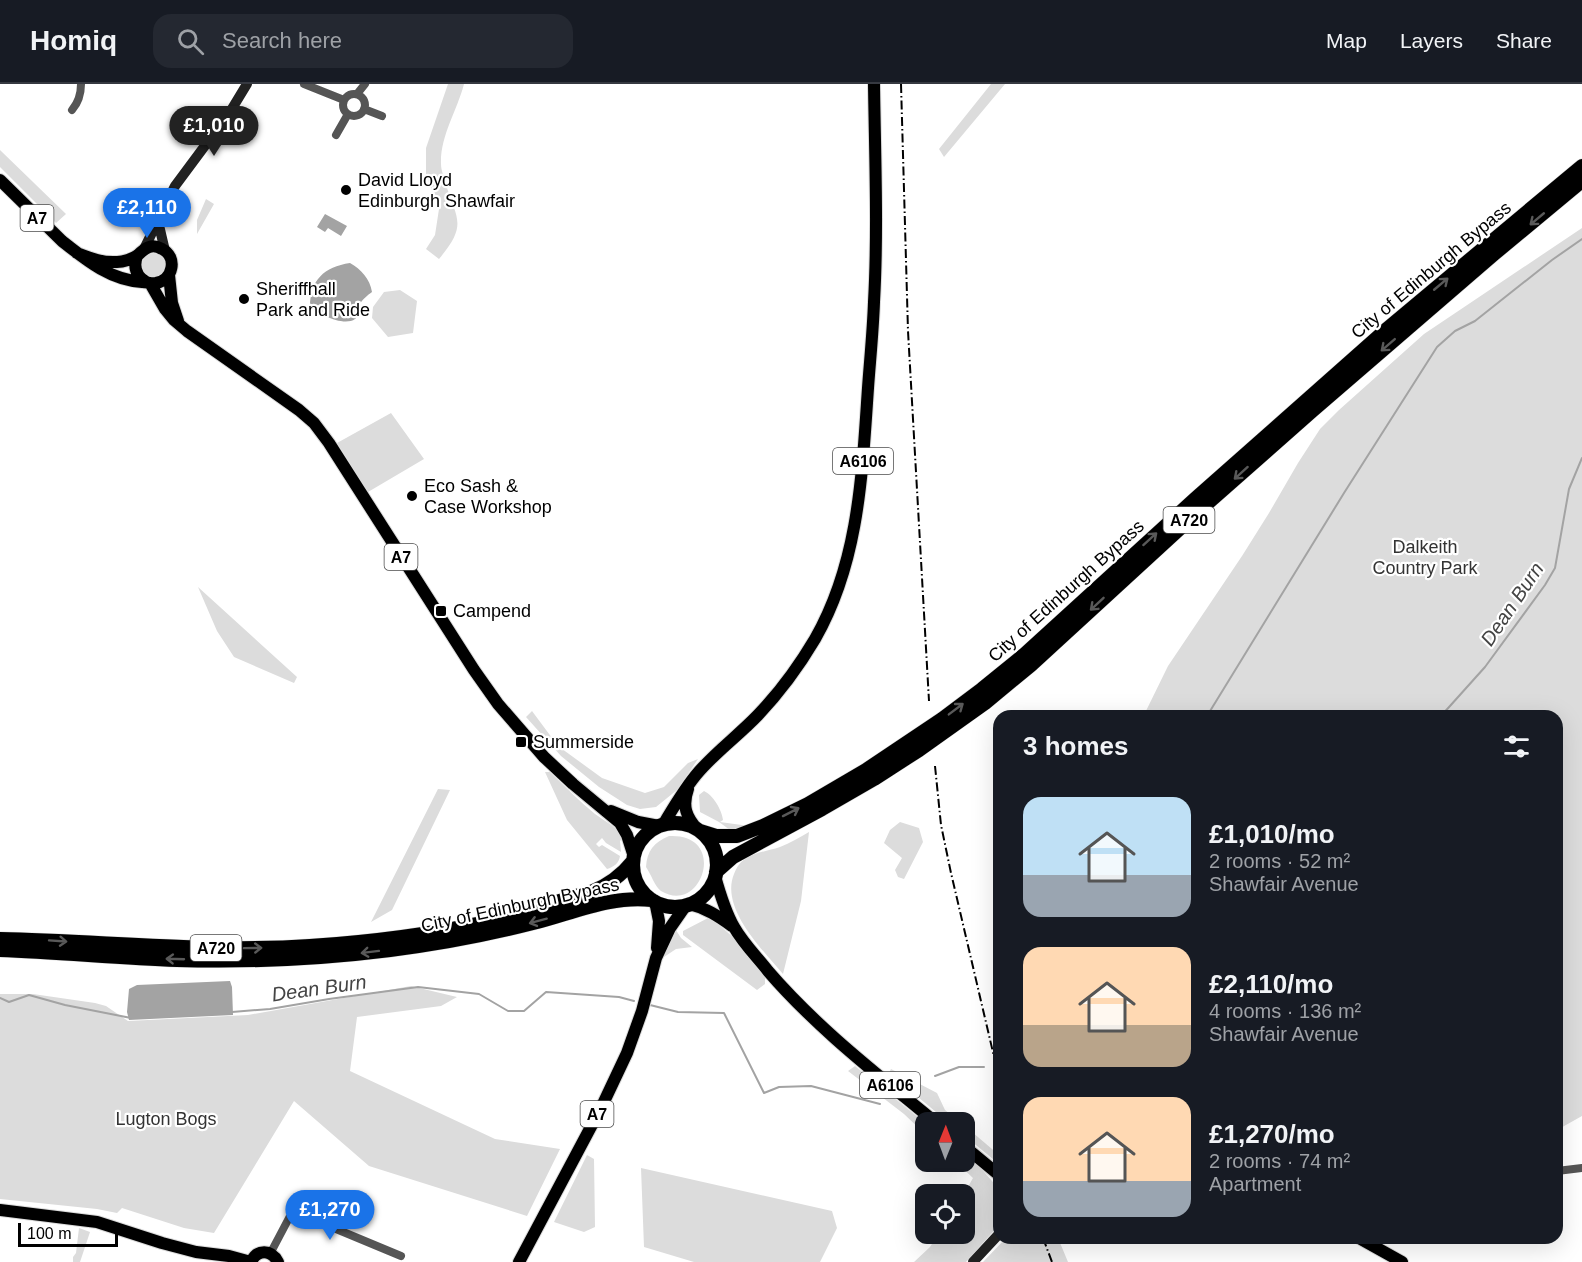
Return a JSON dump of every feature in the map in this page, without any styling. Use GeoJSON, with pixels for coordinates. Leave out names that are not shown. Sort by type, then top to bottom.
{"type":"FeatureCollection","features":[{"type":"Feature","properties":{"kind":"highway","name":"City of Edinburgh Bypass"},"geometry":{"type":"LineString","coordinates":[[699,831],[716,836],[737,836],[808,804],[866,770],[982,690],[1380,336],[1582,166]]}},
{"type":"Feature","properties":{"kind":"highway","name":"City of Edinburgh Bypass"},"geometry":{"type":"LineString","coordinates":[[716,874],[733,857],[874,779],[993,697],[1320,404],[1582,181]]}},
{"type":"Feature","properties":{"kind":"highway"},"geometry":{"type":"LineString","coordinates":[[680,823],[689,826],[699,831],[712,845],[717,863],[712,885],[705,894],[688,904],[672,906],[653,901],[646,895],[635,876],[634,859],[640,842],[646,835],[661,826],[680,823]]}},
{"type":"Feature","properties":{"kind":"highway","name":"City of Edinburgh Bypass"},"geometry":{"type":"LineString","coordinates":[[0,939],[219,948],[308,946],[388,939],[485,922],[591,892],[617,879],[634,859]]}},
{"type":"Feature","properties":{"kind":"highway","name":"City of Edinburgh Bypass"},"geometry":{"type":"LineString","coordinates":[[0,950],[175,960],[308,958],[394,950],[437,943],[534,923],[614,900],[653,901]]}},
{"type":"Feature","properties":{"kind":"main road","name":"A6106"},"geometry":{"type":"LineString","coordinates":[[661,826],[676,801],[706,764],[763,709],[798,665],[827,616],[849,555],[862,474],[874,301],[876,218],[874,84]]}},
{"type":"Feature","properties":{"kind":"main road","name":"A7"},"geometry":{"type":"LineString","coordinates":[[0,180],[52,233],[77,253],[107,273],[146,288],[160,299]]}},
{"type":"Feature","properties":{"kind":"main road","name":"A7"},"geometry":{"type":"LineString","coordinates":[[77,253],[107,262],[126,260],[155,246],[165,251]]}},
{"type":"Feature","properties":{"kind":"main road"},"geometry":{"type":"LineString","coordinates":[[165,251],[171,259],[169,275],[172,303],[180,325]]}},
{"type":"Feature","properties":{"kind":"main road","name":"A7"},"geometry":{"type":"LineString","coordinates":[[141,252],[135,262],[137,274],[148,283],[165,309],[180,325],[314,423],[498,704],[544,757],[620,823],[627,835],[634,859]]}},
{"type":"Feature","properties":{"kind":"main road","name":"A7"},"geometry":{"type":"LineString","coordinates":[[129,280],[157,283],[169,275]]}},
{"type":"Feature","properties":{"kind":"main road"},"geometry":{"type":"LineString","coordinates":[[691,783],[686,796],[685,808],[691,822],[699,831]]}},
{"type":"Feature","properties":{"kind":"main road","name":"A7"},"geometry":{"type":"LineString","coordinates":[[604,809],[638,822],[661,826]]}},
{"type":"Feature","properties":{"kind":"main road","name":"A6106"},"geometry":{"type":"LineString","coordinates":[[716,874],[722,900],[735,929],[753,953],[800,1006],[845,1048],[923,1112]]}},
{"type":"Feature","properties":{"kind":"main road","name":"A7"},"geometry":{"type":"LineString","coordinates":[[519,1262],[602,1106],[627,1053],[642,1011],[656,958],[659,921],[653,901]]}},
{"type":"Feature","properties":{"kind":"main road","name":"A6106"},"geometry":{"type":"LineString","coordinates":[[688,904],[711,911],[735,929]]}},
{"type":"Feature","properties":{"kind":"main road","name":"A7"},"geometry":{"type":"LineString","coordinates":[[656,958],[670,928],[688,904]]}},
{"type":"Feature","properties":{"kind":"main road"},"geometry":{"type":"LineString","coordinates":[[975,1155],[993,1170]]}},
{"type":"Feature","properties":{"kind":"main road"},"geometry":{"type":"LineString","coordinates":[[0,1210],[97,1222],[196,1252],[230,1256],[251,1262],[253,1257],[261,1252],[274,1258]]}},
{"type":"Feature","properties":{"kind":"main road"},"geometry":{"type":"LineString","coordinates":[[1370,1244],[1402,1262]]}},
{"type":"Feature","properties":{"kind":"street"},"geometry":{"type":"LineString","coordinates":[[72,111],[76,105],[81,84]]}},
{"type":"Feature","properties":{"kind":"street"},"geometry":{"type":"LineString","coordinates":[[141,252],[175,186],[234,107],[247,84]]}},
{"type":"Feature","properties":{"kind":"street"},"geometry":{"type":"LineString","coordinates":[[304,84],[345,100]]}},
{"type":"Feature","properties":{"kind":"street"},"geometry":{"type":"LineString","coordinates":[[357,94],[364,100],[364,109],[356,116],[348,114],[344,107],[345,100],[350,95],[357,94],[364,84]]}},
{"type":"Feature","properties":{"kind":"street"},"geometry":{"type":"LineString","coordinates":[[364,109],[382,116]]}},
{"type":"Feature","properties":{"kind":"street"},"geometry":{"type":"LineString","coordinates":[[336,135],[348,114]]}},
{"type":"Feature","properties":{"kind":"street"},"geometry":{"type":"LineString","coordinates":[[158,221],[165,251]]}},
{"type":"Feature","properties":{"kind":"street"},"geometry":{"type":"LineString","coordinates":[[1563,1171],[1582,1168]]}},
{"type":"Feature","properties":{"kind":"street"},"geometry":{"type":"LineString","coordinates":[[274,1258],[293,1213],[401,1256]]}},
{"type":"Feature","properties":{"kind":"street"},"geometry":{"type":"LineString","coordinates":[[973,1262],[993,1240]]}},
{"type":"Feature","properties":{"kind":"green space"},"geometry":{"type":"Polygon","coordinates":[[[448,84],[464,84],[441,154],[442,171],[456,214],[457,229],[454,238],[439,259],[426,249],[435,235],[439,209],[426,175],[426,148],[448,84]]]}},
{"type":"Feature","properties":{"kind":"green space"},"geometry":{"type":"Polygon","coordinates":[[[991,84],[1005,84],[944,157],[939,149],[991,84]]]}},
{"type":"Feature","properties":{"kind":"green space"},"geometry":{"type":"Polygon","coordinates":[[[0,150],[66,214],[56,223],[0,167],[0,150]]]}},
{"type":"Feature","properties":{"kind":"green space"},"geometry":{"type":"Polygon","coordinates":[[[206,199],[214,204],[197,234],[197,220],[206,199]]]}},
{"type":"Feature","properties":{"kind":"green space","name":"Dalkeith Country Park"},"geometry":{"type":"Polygon","coordinates":[[[1582,228],[1582,1116],[1563,1127],[1563,710],[1146,710],[1168,666],[1242,556],[1320,429],[1424,334],[1582,228]]]}},
{"type":"Feature","properties":{"kind":"green space"},"geometry":{"type":"Polygon","coordinates":[[[149,253],[159,253],[166,260],[166,270],[159,277],[149,277],[142,270],[142,260],[149,253]]]}},
{"type":"Feature","properties":{"kind":"green space"},"geometry":{"type":"Polygon","coordinates":[[[400,290],[417,301],[413,333],[388,337],[372,318],[373,307],[384,292],[400,290]]]}},
{"type":"Feature","properties":{"kind":"green space"},"geometry":{"type":"Polygon","coordinates":[[[391,413],[424,459],[368,492],[337,443],[391,413]]]}},
{"type":"Feature","properties":{"kind":"green space"},"geometry":{"type":"Polygon","coordinates":[[[198,587],[297,677],[294,683],[234,657],[217,631],[198,587]]]}},
{"type":"Feature","properties":{"kind":"green space"},"geometry":{"type":"Polygon","coordinates":[[[532,711],[558,746],[602,778],[645,793],[664,787],[688,763],[698,759],[677,790],[656,807],[640,809],[627,805],[599,787],[561,756],[526,717],[532,711]]]}},
{"type":"Feature","properties":{"kind":"green space"},"geometry":{"type":"Polygon","coordinates":[[[545,772],[550,772],[589,809],[614,827],[623,838],[620,841],[621,852],[602,838],[596,844],[620,856],[614,866],[607,869],[567,820],[545,772]]]}},
{"type":"Feature","properties":{"kind":"green space"},"geometry":{"type":"Polygon","coordinates":[[[438,789],[450,790],[392,910],[371,922],[438,789]]]}},
{"type":"Feature","properties":{"kind":"green space"},"geometry":{"type":"Polygon","coordinates":[[[704,791],[714,799],[719,807],[723,820],[720,822],[749,826],[730,830],[700,812],[699,795],[704,791]]]}},
{"type":"Feature","properties":{"kind":"green space"},"geometry":{"type":"Polygon","coordinates":[[[900,822],[919,828],[923,842],[904,879],[898,877],[895,870],[902,858],[884,843],[890,830],[900,822]]]}},
{"type":"Feature","properties":{"kind":"green space"},"geometry":{"type":"Polygon","coordinates":[[[809,832],[801,901],[783,974],[745,927],[733,900],[731,887],[736,869],[745,859],[780,847],[809,832]]]}},
{"type":"Feature","properties":{"kind":"green space"},"geometry":{"type":"Polygon","coordinates":[[[669,836],[688,839],[699,847],[704,859],[703,872],[697,884],[688,893],[676,896],[661,891],[646,867],[652,848],[669,836]]]}},
{"type":"Feature","properties":{"kind":"green space"},"geometry":{"type":"Polygon","coordinates":[[[710,917],[734,938],[765,977],[765,984],[757,990],[683,935],[683,931],[710,917]]]}},
{"type":"Feature","properties":{"kind":"green space"},"geometry":{"type":"Polygon","coordinates":[[[674,927],[681,938],[692,947],[676,949],[664,957],[671,933],[674,927]]]}},
{"type":"Feature","properties":{"kind":"green space","name":"Lugton Bogs"},"geometry":{"type":"Polygon","coordinates":[[[411,986],[457,997],[441,1006],[357,1017],[350,1071],[495,1139],[560,1149],[527,1216],[369,1166],[294,1101],[214,1233],[184,1228],[122,1208],[117,1213],[0,1199],[0,994],[33,994],[95,1003],[106,1006],[128,1021],[248,1015],[411,986]]]}},
{"type":"Feature","properties":{"kind":"green space"},"geometry":{"type":"Polygon","coordinates":[[[855,1066],[915,1115],[915,1124],[904,1114],[848,1071],[855,1066]]]}},
{"type":"Feature","properties":{"kind":"green space"},"geometry":{"type":"Polygon","coordinates":[[[891,1069],[937,1093],[948,1112],[936,1112],[889,1073],[891,1069]]]}},
{"type":"Feature","properties":{"kind":"green space"},"geometry":{"type":"Polygon","coordinates":[[[975,1135],[993,1150],[993,1159],[975,1144],[975,1135]]]}},
{"type":"Feature","properties":{"kind":"green space"},"geometry":{"type":"Polygon","coordinates":[[[587,1155],[594,1159],[595,1227],[584,1232],[554,1222],[587,1155]]]}},
{"type":"Feature","properties":{"kind":"green space"},"geometry":{"type":"Polygon","coordinates":[[[975,1162],[993,1182],[993,1232],[966,1262],[914,1262],[932,1244],[975,1244],[975,1184],[970,1184],[973,1178],[967,1172],[975,1172],[975,1162]]]}},
{"type":"Feature","properties":{"kind":"green space"},"geometry":{"type":"Polygon","coordinates":[[[641,1168],[832,1211],[837,1228],[820,1262],[694,1262],[644,1247],[641,1168]]]}},
{"type":"Feature","properties":{"kind":"green space"},"geometry":{"type":"Polygon","coordinates":[[[79,1228],[90,1232],[80,1262],[73,1262],[76,1253],[79,1228]]]}},
{"type":"Feature","properties":{"kind":"green space"},"geometry":{"type":"Polygon","coordinates":[[[1000,1244],[1060,1244],[1068,1262],[983,1262],[1000,1244]]]}},
{"type":"Feature","properties":{"kind":"shaded area"},"geometry":{"type":"Polygon","coordinates":[[[325,214],[347,226],[341,236],[328,228],[325,232],[317,227],[325,214]]]}},
{"type":"Feature","properties":{"kind":"shaded area"},"geometry":{"type":"Polygon","coordinates":[[[350,263],[364,275],[372,292],[360,304],[357,317],[350,321],[338,321],[310,307],[313,289],[320,276],[333,268],[350,263]]]}},
{"type":"Feature","properties":{"kind":"shaded area"},"geometry":{"type":"Polygon","coordinates":[[[230,981],[233,1015],[129,1020],[127,1012],[129,989],[137,985],[230,981]]]}},
{"type":"Feature","properties":{"kind":"waterway"},"geometry":{"type":"LineString","coordinates":[[1211,710],[1437,347],[1455,331],[1475,321],[1582,239]]}},
{"type":"Feature","properties":{"kind":"waterway","name":"Dean Burn"},"geometry":{"type":"LineString","coordinates":[[1446,710],[1485,667],[1555,568],[1569,489],[1582,458]]}},
{"type":"Feature","properties":{"kind":"waterway","name":"Dean Burn"},"geometry":{"type":"LineString","coordinates":[[232,1012],[270,1009],[418,987],[479,994],[508,1011],[524,1011],[546,992],[619,997],[634,1001]]}},
{"type":"Feature","properties":{"kind":"waterway","name":"Dean Burn"},"geometry":{"type":"LineString","coordinates":[[0,998],[9,1002],[29,995],[65,1005],[131,1018]]}},
{"type":"Feature","properties":{"kind":"waterway","name":"Dean Burn"},"geometry":{"type":"LineString","coordinates":[[650,1005],[678,1012],[724,1013],[764,1093],[779,1087],[811,1086],[880,1104]]}},
{"type":"Feature","properties":{"kind":"waterway","name":"Dean Burn"},"geometry":{"type":"LineString","coordinates":[[935,1076],[959,1067],[984,1067]]}},
{"type":"Feature","properties":{"kind":"railway"},"geometry":{"type":"LineString","coordinates":[[901,84],[908,331],[929,701]]}},
{"type":"Feature","properties":{"kind":"railway"},"geometry":{"type":"LineString","coordinates":[[935,766],[941,825],[993,1052]]}},
{"type":"Feature","properties":{"kind":"railway"},"geometry":{"type":"LineString","coordinates":[[1045,1244],[1052,1262]]}},
{"type":"Feature","properties":{"kind":"place","name":"David Lloyd Edinburgh Shawfair"},"geometry":{"type":"Point","coordinates":[346,190]}},
{"type":"Feature","properties":{"kind":"place","name":"Sheriffhall Park and Ride"},"geometry":{"type":"Point","coordinates":[244,299]}},
{"type":"Feature","properties":{"kind":"place","name":"Eco Sash & Case Workshop"},"geometry":{"type":"Point","coordinates":[412,496]}},
{"type":"Feature","properties":{"kind":"place","name":"Campend"},"geometry":{"type":"Point","coordinates":[441,611]}},
{"type":"Feature","properties":{"kind":"place","name":"Summerside"},"geometry":{"type":"Point","coordinates":[521,742]}}]}
